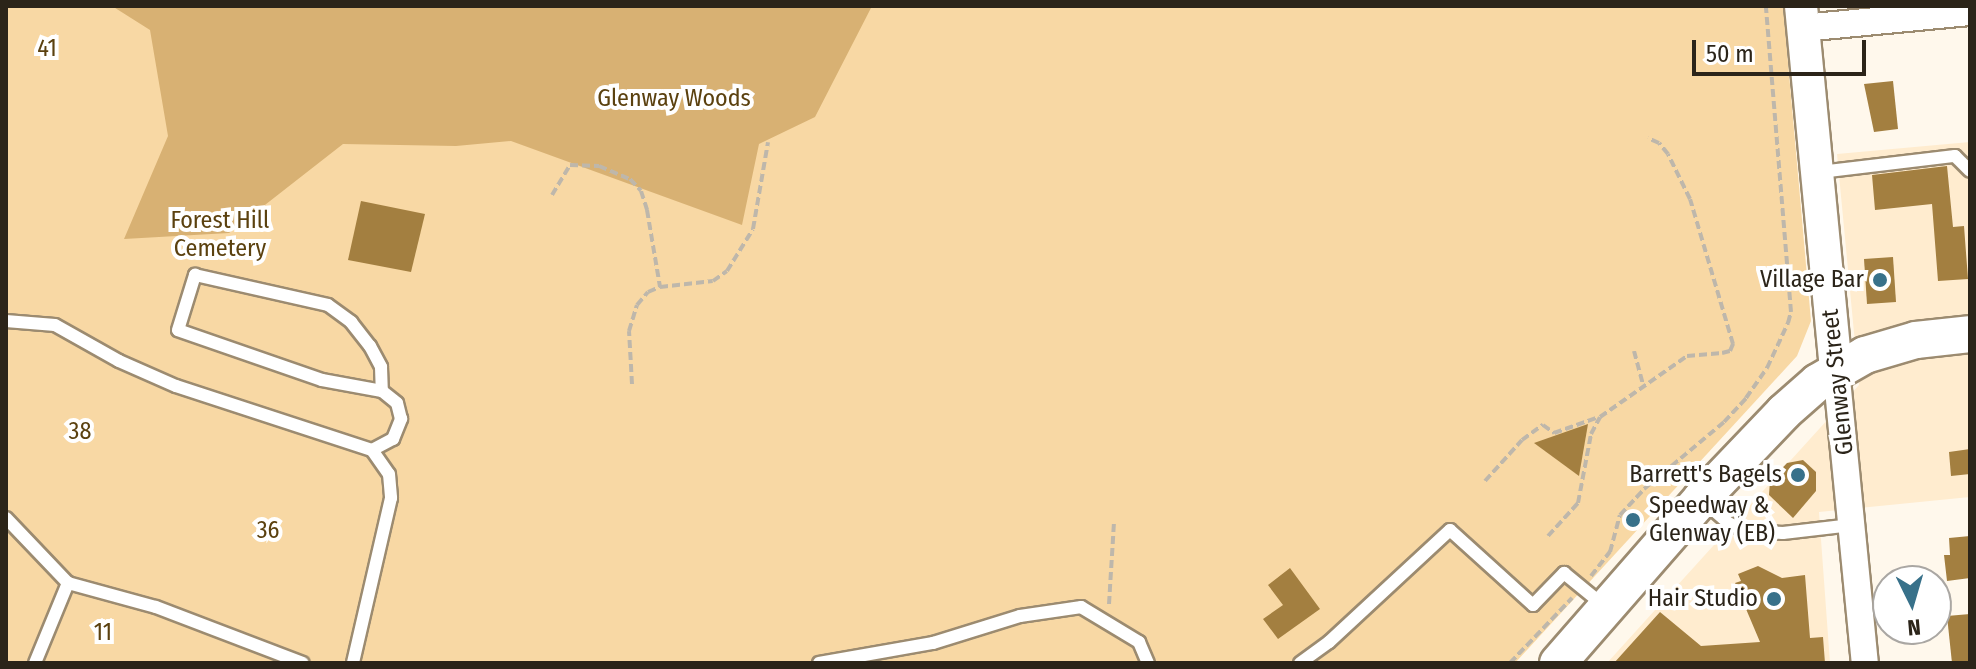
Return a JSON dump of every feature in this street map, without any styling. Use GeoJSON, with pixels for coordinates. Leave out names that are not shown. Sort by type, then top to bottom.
{"type":"FeatureCollection","features":[{"type":"Feature","properties":{"kind":"main road"},"geometry":{"type":"LineString","coordinates":[[1558,663],[1593,598],[1701,499],[1784,412],[1836,369],[1865,355],[1916,340],[1970,334]]}},
{"type":"Feature","properties":{"kind":"street"},"geometry":{"type":"LineString","coordinates":[[1802,17],[1970,12]]}},
{"type":"Feature","properties":{"kind":"street","name":"Glenway Street"},"geometry":{"type":"LineString","coordinates":[[1802,17],[1865,663]]}},
{"type":"Feature","properties":{"kind":"lane"},"geometry":{"type":"LineString","coordinates":[[1817,172],[1955,156],[1970,171]]}},
{"type":"Feature","properties":{"kind":"lane"},"geometry":{"type":"LineString","coordinates":[[372,450],[393,439],[401,419],[397,403],[382,391],[322,380],[178,330],[195,275],[328,305],[351,322],[370,346],[381,367],[382,391]]}},
{"type":"Feature","properties":{"kind":"lane"},"geometry":{"type":"LineString","coordinates":[[6,321],[55,325],[119,361],[176,386],[372,450],[389,474],[391,498],[353,663]]}},
{"type":"Feature","properties":{"kind":"lane"},"geometry":{"type":"LineString","coordinates":[[1701,499],[1728,523],[1747,531],[1783,533],[1852,525]]}},
{"type":"Feature","properties":{"kind":"lane"},"geometry":{"type":"LineString","coordinates":[[6,518],[68,583],[156,607],[303,663]]}},
{"type":"Feature","properties":{"kind":"lane"},"geometry":{"type":"LineString","coordinates":[[1300,663],[1329,642],[1450,530],[1533,605],[1564,573],[1593,598]]}},
{"type":"Feature","properties":{"kind":"lane"},"geometry":{"type":"LineString","coordinates":[[35,663],[68,583]]}},
{"type":"Feature","properties":{"kind":"lane"},"geometry":{"type":"LineString","coordinates":[[819,663],[933,643],[1020,616],[1081,607],[1139,642],[1148,663]]}},
{"type":"Feature","properties":{"kind":"path"},"geometry":{"type":"LineString","coordinates":[[1510,663],[1593,598],[1620,515],[1644,489],[1724,422],[1746,398],[1767,368],[1788,323],[1791,312],[1766,6]]}},
{"type":"Feature","properties":{"kind":"path"},"geometry":{"type":"LineString","coordinates":[[1485,481],[1522,440],[1543,425],[1554,433],[1600,417],[1687,356],[1730,351],[1733,344],[1690,199],[1668,154],[1659,143],[1648,138]]}},
{"type":"Feature","properties":{"kind":"path"},"geometry":{"type":"LineString","coordinates":[[632,384],[629,358],[632,320],[637,305],[648,292],[660,287],[713,281],[727,271],[753,229],[768,142]]}},
{"type":"Feature","properties":{"kind":"path"},"geometry":{"type":"LineString","coordinates":[[552,195],[570,165],[599,166],[630,179],[641,191],[647,210],[660,287]]}},
{"type":"Feature","properties":{"kind":"path"},"geometry":{"type":"LineString","coordinates":[[1634,351],[1643,385]]}},
{"type":"Feature","properties":{"kind":"path"},"geometry":{"type":"LineString","coordinates":[[1548,536],[1578,503],[1591,434],[1600,417]]}},
{"type":"Feature","properties":{"kind":"path"},"geometry":{"type":"LineString","coordinates":[[1106,622],[1113,581],[1114,523]]}},
{"type":"Feature","properties":{"kind":"shaded area"},"geometry":{"type":"Polygon","coordinates":[[[1970,142],[1970,497],[1819,512],[1830,663],[1607,663],[1859,385],[1837,154],[1970,142]]]}},
{"type":"Feature","properties":{"kind":"green space"},"geometry":{"type":"Polygon","coordinates":[[[6,6],[1783,6],[1811,321],[1797,356],[1515,663],[6,663],[6,6]]]}},
{"type":"Feature","properties":{"kind":"green space","name":"Glenway Woods"},"geometry":{"type":"Polygon","coordinates":[[[112,6],[872,6],[815,117],[759,144],[742,225],[511,141],[456,146],[343,144],[229,233],[124,239],[168,136],[150,30],[112,6]]]}},
{"type":"Feature","properties":{"kind":"building"},"geometry":{"type":"Polygon","coordinates":[[[1893,81],[1898,129],[1874,132],[1864,84],[1893,81]]]}},
{"type":"Feature","properties":{"kind":"building"},"geometry":{"type":"Polygon","coordinates":[[[1947,166],[1953,227],[1964,226],[1968,279],[1938,281],[1932,204],[1875,210],[1872,175],[1947,166]]]}},
{"type":"Feature","properties":{"kind":"building"},"geometry":{"type":"Polygon","coordinates":[[[361,201],[425,214],[411,272],[348,260],[361,201]]]}},
{"type":"Feature","properties":{"kind":"building","name":"Village Bar"},"geometry":{"type":"Polygon","coordinates":[[[1893,257],[1896,302],[1867,304],[1864,259],[1893,257]]]}},
{"type":"Feature","properties":{"kind":"building"},"geometry":{"type":"Polygon","coordinates":[[[1588,424],[1579,476],[1534,443],[1588,424]]]}},
{"type":"Feature","properties":{"kind":"building"},"geometry":{"type":"Polygon","coordinates":[[[1970,449],[1970,474],[1951,476],[1949,452],[1970,449]]]}},
{"type":"Feature","properties":{"kind":"building"},"geometry":{"type":"Polygon","coordinates":[[[1803,460],[1816,472],[1816,491],[1793,518],[1769,495],[1770,481],[1787,463],[1803,460]]]}},
{"type":"Feature","properties":{"kind":"building"},"geometry":{"type":"Polygon","coordinates":[[[1970,536],[1970,578],[1952,580],[1952,565],[1945,565],[1944,555],[1950,555],[1949,538],[1970,536]]]}},
{"type":"Feature","properties":{"kind":"building"},"geometry":{"type":"Polygon","coordinates":[[[1758,566],[1782,578],[1805,575],[1810,638],[1823,637],[1825,663],[1614,663],[1660,612],[1701,646],[1760,642],[1735,583],[1741,581],[1738,574],[1758,566]]]}},
{"type":"Feature","properties":{"kind":"building"},"geometry":{"type":"Polygon","coordinates":[[[1290,568],[1320,609],[1278,639],[1263,619],[1283,605],[1268,585],[1290,568]]]}},
{"type":"Feature","properties":{"kind":"building"},"geometry":{"type":"Polygon","coordinates":[[[1970,614],[1970,663],[1952,663],[1952,616],[1970,614]]]}},
{"type":"Feature","properties":{"kind":"place","name":"Village Bar"},"geometry":{"type":"Point","coordinates":[1880,280]}},
{"type":"Feature","properties":{"kind":"place","name":"Barrett's Bagels"},"geometry":{"type":"Point","coordinates":[1798,475]}},
{"type":"Feature","properties":{"kind":"place","name":"Speedway & Glenway (EB)"},"geometry":{"type":"Point","coordinates":[1633,520]}},
{"type":"Feature","properties":{"kind":"place","name":"Hair Studio"},"geometry":{"type":"Point","coordinates":[1774,599]}},
{"type":"Feature","properties":{"kind":"park label","name":"41"},"geometry":{"type":"Point","coordinates":[47,49]}},
{"type":"Feature","properties":{"kind":"park label","name":"Forest Hill Cemetery"},"geometry":{"type":"Point","coordinates":[220,235]}},
{"type":"Feature","properties":{"kind":"park label","name":"38"},"geometry":{"type":"Point","coordinates":[80,432]}},
{"type":"Feature","properties":{"kind":"park label","name":"36"},"geometry":{"type":"Point","coordinates":[268,531]}},
{"type":"Feature","properties":{"kind":"park label","name":"11"},"geometry":{"type":"Point","coordinates":[103,633]}}]}
